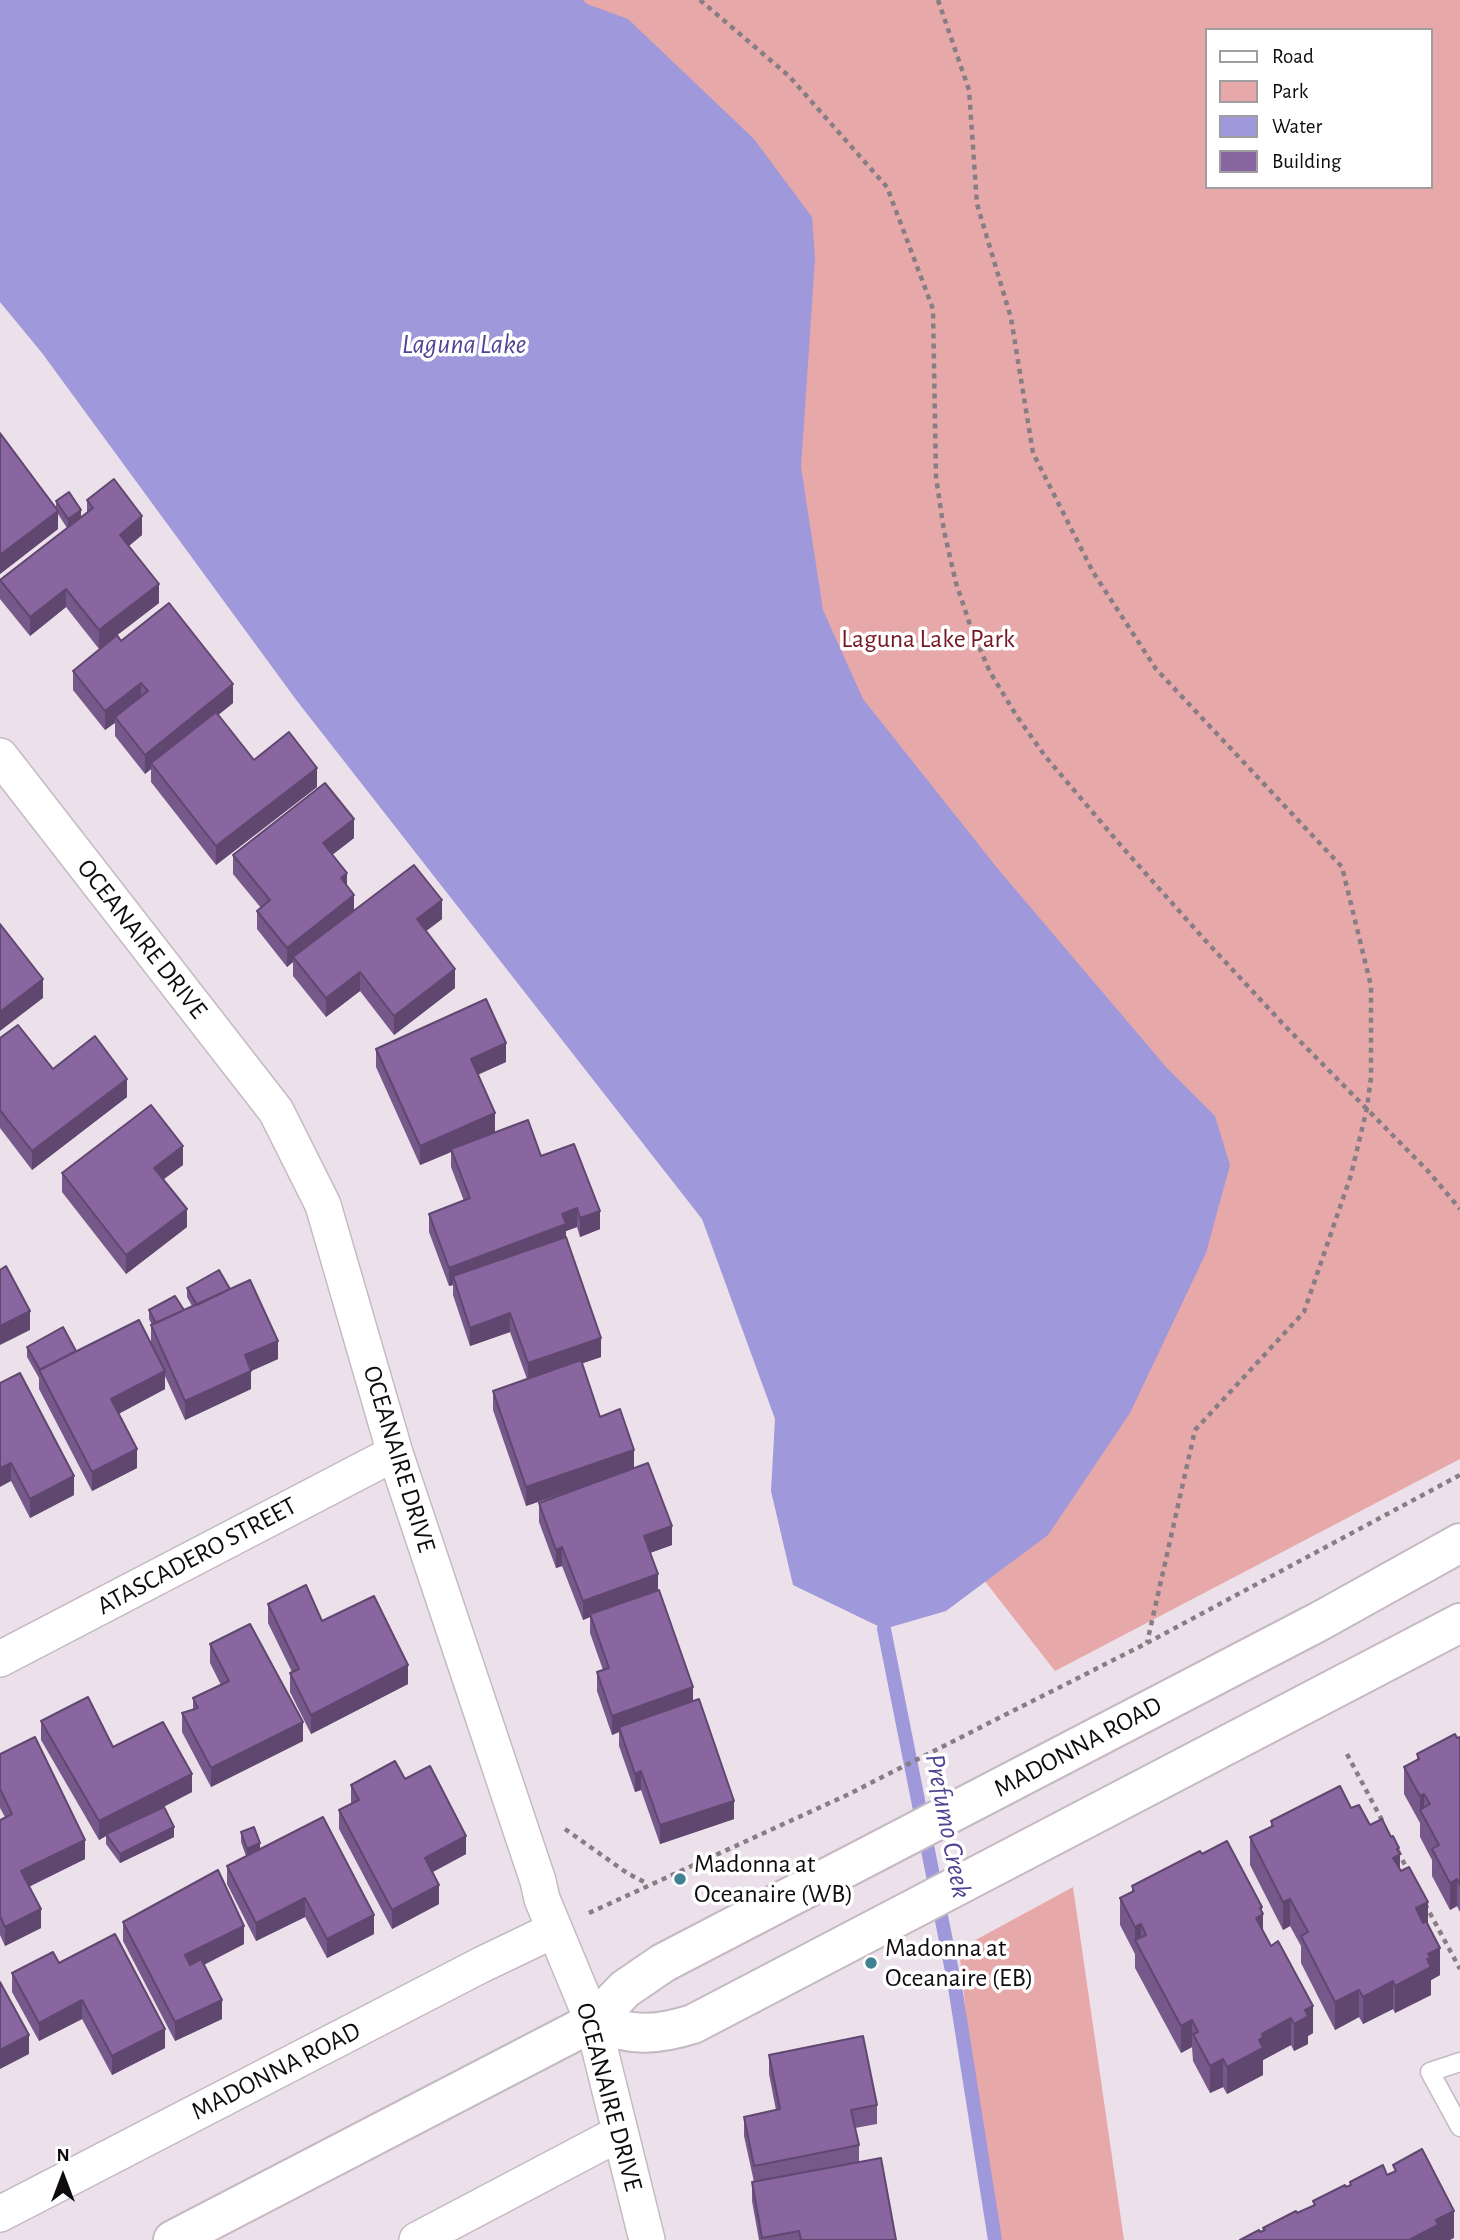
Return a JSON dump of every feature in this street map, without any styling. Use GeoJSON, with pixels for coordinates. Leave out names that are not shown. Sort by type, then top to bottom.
{"type":"FeatureCollection","features":[{"type":"Feature","properties":{"kind":"main road","name":"MADONNA ROAD"},"geometry":{"type":"LineString","coordinates":[[173,2240],[593,2022],[608,2004],[643,1975],[1320,1621],[1460,1543]]}},
{"type":"Feature","properties":{"kind":"main road"},"geometry":{"type":"LineString","coordinates":[[593,2022],[618,2031],[645,2034],[670,2031],[693,2024],[1460,1623]]}},
{"type":"Feature","properties":{"kind":"street","name":"OCEANAIRE DRIVE"},"geometry":{"type":"LineString","coordinates":[[0,756],[276,1111],[323,1205],[394,1453],[554,1930],[593,2022],[647,2240]]}},
{"type":"Feature","properties":{"kind":"street","name":"ATASCADERO STREET"},"geometry":{"type":"LineString","coordinates":[[0,1659],[394,1453]]}},
{"type":"Feature","properties":{"kind":"street","name":"MADONNA ROAD"},"geometry":{"type":"LineString","coordinates":[[0,2214],[481,1965],[554,1930]]}},
{"type":"Feature","properties":{"kind":"street"},"geometry":{"type":"LineString","coordinates":[[417,2240],[620,2133]]}},
{"type":"Feature","properties":{"kind":"lane"},"geometry":{"type":"LineString","coordinates":[[1460,2062],[1430,2072],[1460,2127]]}},
{"type":"Feature","properties":{"kind":"path"},"geometry":{"type":"LineString","coordinates":[[700,0],[789,76],[887,187],[933,309],[936,477],[944,531],[956,583],[985,661],[1016,715],[1045,756],[1203,939],[1427,1171],[1460,1209]]}},
{"type":"Feature","properties":{"kind":"path"},"geometry":{"type":"LineString","coordinates":[[938,0],[969,90],[976,204],[1011,318],[1034,453],[1093,572],[1156,669],[1342,867],[1371,986],[1371,1077],[1352,1175],[1304,1312],[1195,1430],[1147,1643]]}},
{"type":"Feature","properties":{"kind":"path"},"geometry":{"type":"LineString","coordinates":[[554,1930],[648,1884],[847,1795],[1147,1643],[1460,1475]]}},
{"type":"Feature","properties":{"kind":"path"},"geometry":{"type":"LineString","coordinates":[[1347,1754],[1385,1827]]}},
{"type":"Feature","properties":{"kind":"path"},"geometry":{"type":"LineString","coordinates":[[565,1828],[627,1873],[648,1884]]}},
{"type":"Feature","properties":{"kind":"path"},"geometry":{"type":"LineString","coordinates":[[1392,1839],[1411,1876]]}},
{"type":"Feature","properties":{"kind":"path"},"geometry":{"type":"LineString","coordinates":[[1421,1895],[1460,1969]]}},
{"type":"Feature","properties":{"kind":"green space","name":"Laguna Lake Park"},"geometry":{"type":"Polygon","coordinates":[[[0,0],[1460,0],[1460,1459],[1055,1671],[702,1219],[0,0]]]}},
{"type":"Feature","properties":{"kind":"green space"},"geometry":{"type":"Polygon","coordinates":[[[1073,1887],[1124,2240],[990,2240],[959,1949],[1073,1887]]]}},
{"type":"Feature","properties":{"kind":"water","name":"Laguna Lake"},"geometry":{"type":"Polygon","coordinates":[[[0,0],[583,0],[587,4],[628,19],[754,139],[812,217],[815,258],[801,467],[823,610],[863,699],[998,869],[1166,1067],[1215,1116],[1230,1165],[1206,1253],[1130,1413],[1048,1535],[946,1611],[884,1629],[793,1585],[771,1491],[775,1419],[702,1219],[297,701],[42,353],[0,302],[0,0]]]}},
{"type":"Feature","properties":{"kind":"building"},"geometry":{"type":"Polygon","coordinates":[[[0,433],[58,511],[0,555],[0,433]]]}},
{"type":"Feature","properties":{"kind":"building"},"geometry":{"type":"Polygon","coordinates":[[[114,479],[142,516],[120,535],[159,584],[99,630],[66,589],[30,617],[0,580],[93,508],[87,500],[114,479]]]}},
{"type":"Feature","properties":{"kind":"building"},"geometry":{"type":"Polygon","coordinates":[[[69,492],[81,510],[68,519],[56,501],[69,492]]]}},
{"type":"Feature","properties":{"kind":"building"},"geometry":{"type":"Polygon","coordinates":[[[169,603],[233,684],[145,755],[115,717],[148,691],[141,683],[105,711],[73,671],[117,635],[121,641],[169,603]]]}},
{"type":"Feature","properties":{"kind":"building"},"geometry":{"type":"Polygon","coordinates":[[[216,712],[254,760],[289,732],[317,768],[216,846],[151,763],[216,712]]]}},
{"type":"Feature","properties":{"kind":"building"},"geometry":{"type":"Polygon","coordinates":[[[325,783],[354,819],[323,843],[347,873],[341,878],[354,895],[287,948],[257,911],[270,900],[233,855],[325,783]]]}},
{"type":"Feature","properties":{"kind":"building"},"geometry":{"type":"Polygon","coordinates":[[[414,865],[442,900],[417,919],[455,969],[394,1016],[360,972],[326,998],[293,957],[414,865]]]}},
{"type":"Feature","properties":{"kind":"building"},"geometry":{"type":"Polygon","coordinates":[[[0,924],[43,979],[0,1012],[0,924]]]}},
{"type":"Feature","properties":{"kind":"building"},"geometry":{"type":"Polygon","coordinates":[[[486,999],[506,1043],[471,1059],[495,1113],[420,1146],[376,1049],[486,999]]]}},
{"type":"Feature","properties":{"kind":"building"},"geometry":{"type":"Polygon","coordinates":[[[18,1025],[53,1069],[95,1036],[127,1079],[32,1151],[0,1110],[0,1038],[18,1025]]]}},
{"type":"Feature","properties":{"kind":"building"},"geometry":{"type":"Polygon","coordinates":[[[151,1105],[183,1146],[154,1168],[187,1209],[126,1255],[62,1173],[151,1105]]]}},
{"type":"Feature","properties":{"kind":"building"},"geometry":{"type":"Polygon","coordinates":[[[528,1120],[541,1156],[574,1144],[600,1211],[580,1218],[577,1208],[562,1214],[566,1224],[449,1268],[429,1214],[470,1198],[451,1149],[528,1120]]]}},
{"type":"Feature","properties":{"kind":"building"},"geometry":{"type":"Polygon","coordinates":[[[566,1237],[601,1338],[528,1363],[510,1313],[470,1328],[453,1276],[566,1237]]]}},
{"type":"Feature","properties":{"kind":"building"},"geometry":{"type":"Polygon","coordinates":[[[6,1266],[30,1311],[0,1326],[0,1270],[6,1266]]]}},
{"type":"Feature","properties":{"kind":"building"},"geometry":{"type":"Polygon","coordinates":[[[219,1270],[230,1289],[197,1305],[187,1288],[219,1270]]]}},
{"type":"Feature","properties":{"kind":"building"},"geometry":{"type":"Polygon","coordinates":[[[250,1280],[278,1341],[245,1355],[251,1371],[185,1401],[151,1325],[250,1280]]]}},
{"type":"Feature","properties":{"kind":"building"},"geometry":{"type":"Polygon","coordinates":[[[175,1296],[184,1310],[156,1323],[149,1310],[175,1296]]]}},
{"type":"Feature","properties":{"kind":"building"},"geometry":{"type":"Polygon","coordinates":[[[139,1320],[165,1371],[111,1399],[137,1449],[92,1472],[39,1370],[139,1320]]]}},
{"type":"Feature","properties":{"kind":"building"},"geometry":{"type":"Polygon","coordinates":[[[63,1327],[76,1351],[40,1370],[27,1347],[63,1327]]]}},
{"type":"Feature","properties":{"kind":"building"},"geometry":{"type":"Polygon","coordinates":[[[581,1360],[600,1417],[620,1409],[634,1450],[526,1487],[493,1391],[581,1360]]]}},
{"type":"Feature","properties":{"kind":"building"},"geometry":{"type":"Polygon","coordinates":[[[20,1373],[74,1476],[30,1499],[11,1463],[0,1468],[0,1383],[20,1373]]]}},
{"type":"Feature","properties":{"kind":"building"},"geometry":{"type":"Polygon","coordinates":[[[648,1463],[672,1526],[644,1536],[658,1574],[583,1601],[562,1547],[556,1550],[539,1503],[648,1463]]]}},
{"type":"Feature","properties":{"kind":"building"},"geometry":{"type":"Polygon","coordinates":[[[306,1585],[322,1621],[374,1596],[408,1665],[311,1715],[290,1673],[299,1669],[268,1604],[306,1585]]]}},
{"type":"Feature","properties":{"kind":"building"},"geometry":{"type":"Polygon","coordinates":[[[659,1590],[693,1687],[612,1716],[597,1672],[609,1668],[590,1614],[659,1590]]]}},
{"type":"Feature","properties":{"kind":"building"},"geometry":{"type":"Polygon","coordinates":[[[250,1624],[303,1722],[211,1768],[182,1713],[198,1708],[193,1698],[229,1681],[210,1644],[250,1624]]]}},
{"type":"Feature","properties":{"kind":"building"},"geometry":{"type":"Polygon","coordinates":[[[88,1697],[113,1747],[163,1722],[192,1774],[99,1821],[41,1721],[88,1697]]]}},
{"type":"Feature","properties":{"kind":"building"},"geometry":{"type":"Polygon","coordinates":[[[699,1699],[734,1801],[660,1825],[641,1771],[635,1774],[619,1727],[699,1699]]]}},
{"type":"Feature","properties":{"kind":"building"},"geometry":{"type":"Polygon","coordinates":[[[1455,1734],[1457,1738],[1460,1737],[1460,1885],[1457,1879],[1450,1883],[1432,1849],[1439,1845],[1420,1810],[1430,1804],[1424,1794],[1420,1796],[1404,1767],[1419,1759],[1417,1754],[1455,1734]]]}},
{"type":"Feature","properties":{"kind":"building"},"geometry":{"type":"Polygon","coordinates":[[[35,1737],[85,1840],[21,1871],[41,1909],[5,1927],[0,1916],[0,1820],[12,1814],[0,1789],[0,1754],[35,1737]]]}},
{"type":"Feature","properties":{"kind":"building"},"geometry":{"type":"Polygon","coordinates":[[[395,1761],[405,1779],[430,1766],[466,1836],[425,1858],[439,1885],[392,1910],[339,1810],[359,1800],[351,1785],[395,1761]]]}},
{"type":"Feature","properties":{"kind":"building"},"geometry":{"type":"Polygon","coordinates":[[[1340,1786],[1351,1808],[1359,1805],[1370,1825],[1382,1819],[1391,1837],[1393,1836],[1400,1854],[1393,1858],[1401,1871],[1409,1867],[1428,1902],[1416,1908],[1440,1948],[1428,1954],[1431,1967],[1395,1986],[1393,1981],[1363,1997],[1359,1990],[1335,2002],[1301,1936],[1308,1932],[1290,1899],[1283,1902],[1250,1837],[1273,1826],[1271,1821],[1340,1786]]]}},
{"type":"Feature","properties":{"kind":"building"},"geometry":{"type":"Polygon","coordinates":[[[164,1807],[174,1827],[120,1854],[106,1834],[164,1807]]]}},
{"type":"Feature","properties":{"kind":"building"},"geometry":{"type":"Polygon","coordinates":[[[323,1817],[374,1915],[327,1939],[305,1898],[256,1923],[227,1866],[323,1817]]]}},
{"type":"Feature","properties":{"kind":"building"},"geometry":{"type":"Polygon","coordinates":[[[254,1827],[260,1843],[247,1849],[241,1832],[254,1827]]]}},
{"type":"Feature","properties":{"kind":"building"},"geometry":{"type":"Polygon","coordinates":[[[1227,1841],[1262,1907],[1260,1908],[1263,1914],[1256,1918],[1271,1946],[1278,1941],[1313,2006],[1305,2010],[1308,2016],[1294,2024],[1291,2018],[1262,2034],[1263,2037],[1259,2040],[1263,2048],[1227,2067],[1223,2059],[1210,2066],[1193,2034],[1198,2032],[1192,2020],[1181,2026],[1135,1940],[1146,1935],[1141,1924],[1135,1927],[1120,1898],[1134,1891],[1132,1886],[1200,1851],[1202,1854],[1227,1841]]]}},
{"type":"Feature","properties":{"kind":"building"},"geometry":{"type":"Polygon","coordinates":[[[218,1870],[244,1926],[185,1955],[190,1965],[201,1959],[222,2000],[175,2022],[123,1922],[218,1870]]]}},
{"type":"Feature","properties":{"kind":"building"},"geometry":{"type":"Polygon","coordinates":[[[115,1934],[165,2029],[112,2056],[82,2000],[39,2023],[12,1973],[53,1952],[59,1963],[115,1934]]]}},
{"type":"Feature","properties":{"kind":"building"},"geometry":{"type":"Polygon","coordinates":[[[0,1982],[29,2035],[0,2050],[0,1982]]]}},
{"type":"Feature","properties":{"kind":"building"},"geometry":{"type":"Polygon","coordinates":[[[863,2036],[877,2105],[851,2110],[859,2145],[754,2166],[744,2117],[780,2109],[769,2055],[863,2036]]]}},
{"type":"Feature","properties":{"kind":"building"},"geometry":{"type":"Polygon","coordinates":[[[1422,2149],[1454,2211],[1436,2220],[1438,2225],[1409,2240],[1240,2240],[1259,2230],[1265,2230],[1263,2228],[1296,2211],[1297,2213],[1315,2205],[1313,2201],[1345,2185],[1351,2185],[1350,2182],[1383,2165],[1387,2175],[1396,2171],[1393,2165],[1422,2149]]]}},
{"type":"Feature","properties":{"kind":"building"},"geometry":{"type":"Polygon","coordinates":[[[881,2158],[896,2240],[801,2240],[799,2231],[762,2238],[752,2182],[881,2158]]]}},
{"type":"Feature","properties":{"kind":"waterway","name":"Prefumo Creek"},"geometry":{"type":"LineString","coordinates":[[884,1629],[954,1981],[995,2240]]}},
{"type":"Feature","properties":{"kind":"place","name":"Madonna at Oceanaire (WB)"},"geometry":{"type":"Point","coordinates":[680,1879]}},
{"type":"Feature","properties":{"kind":"place","name":"Madonna at Oceanaire (EB)"},"geometry":{"type":"Point","coordinates":[871,1963]}}]}
